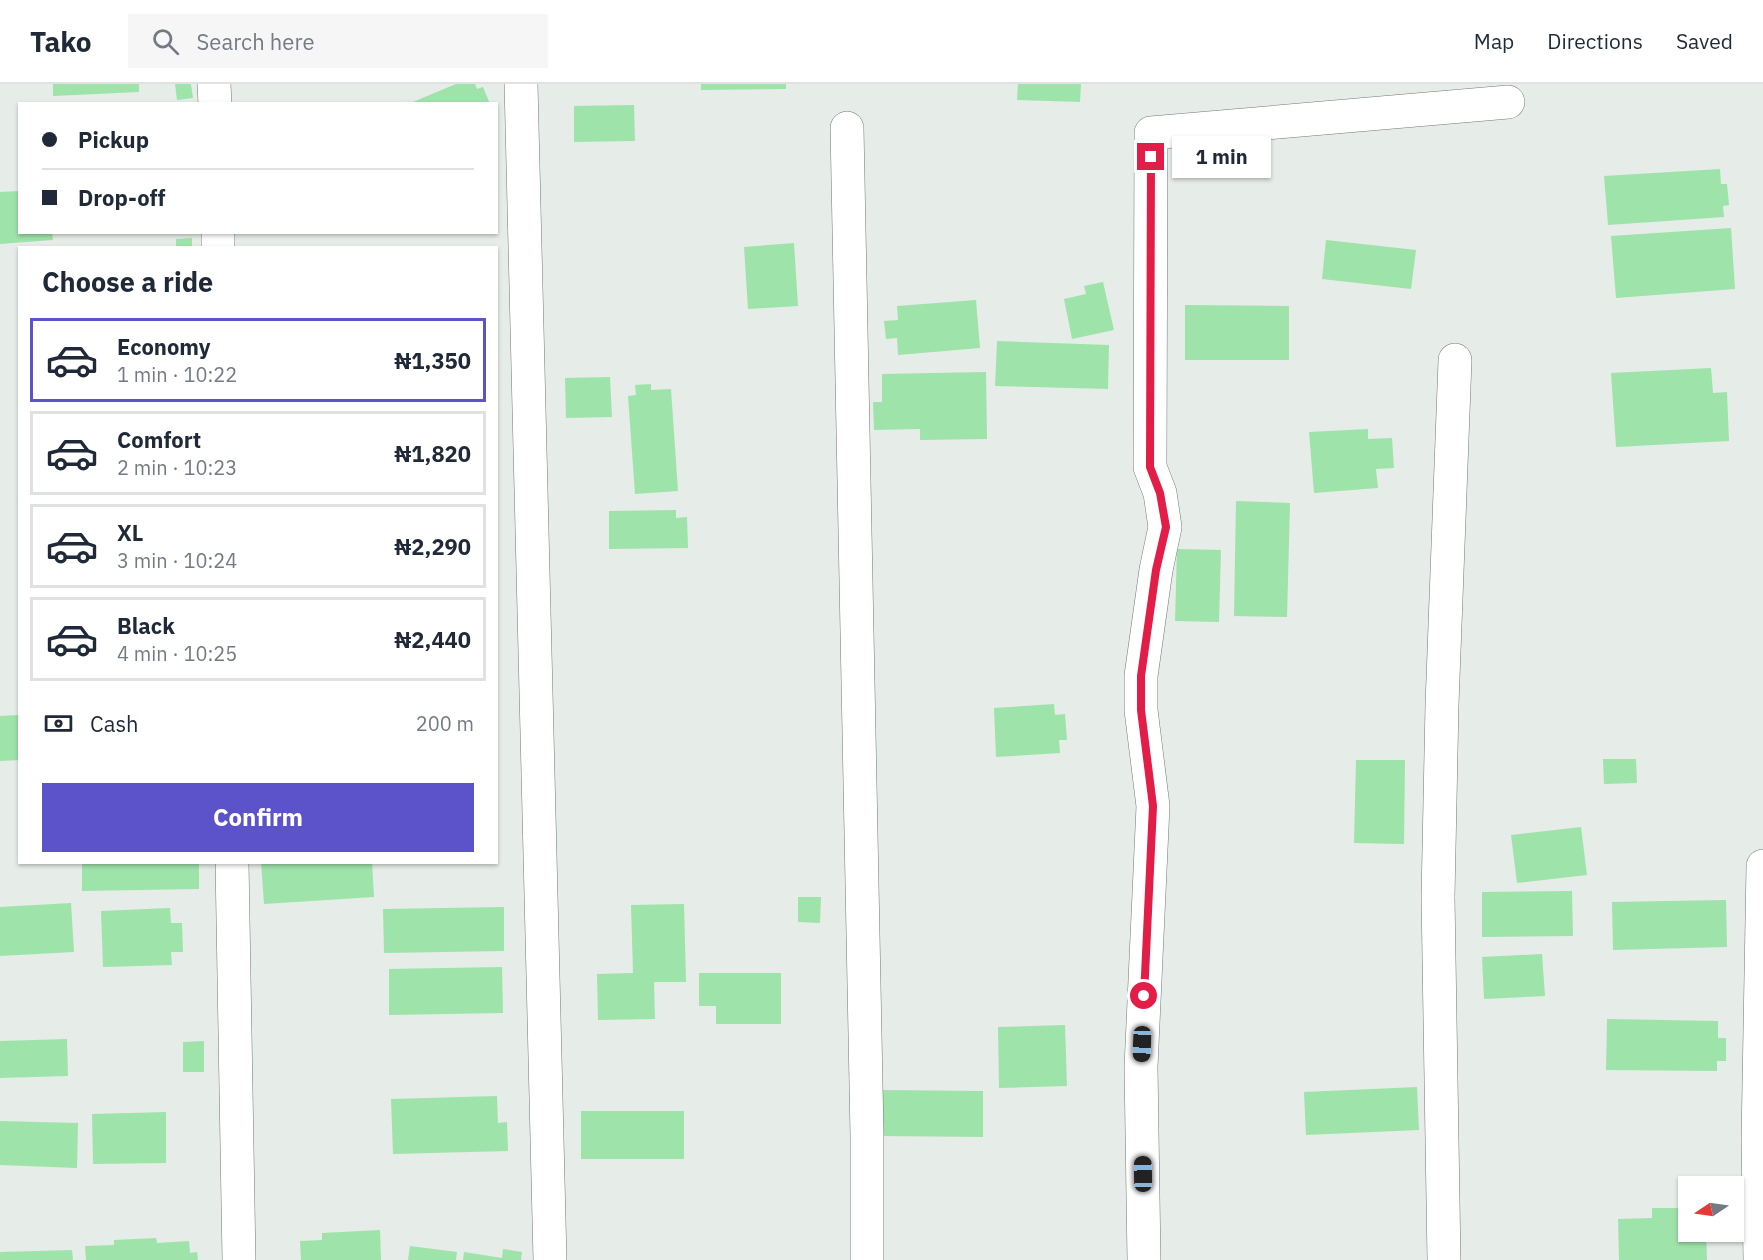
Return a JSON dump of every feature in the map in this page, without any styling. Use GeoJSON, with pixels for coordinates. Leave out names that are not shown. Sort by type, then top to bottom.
{"type":"FeatureCollection","features":[{"type":"Feature","properties":{"kind":"street"},"geometry":{"type":"LineString","coordinates":[[214,84],[214,102]]}},
{"type":"Feature","properties":{"kind":"street"},"geometry":{"type":"LineString","coordinates":[[521,84],[549,1260]]}},
{"type":"Feature","properties":{"kind":"street"},"geometry":{"type":"LineString","coordinates":[[1144,1260],[1142,1067],[1153,806],[1141,710],[1141,676],[1156,570],[1166,527],[1160,493],[1150,467],[1151,133],[1508,102]]}},
{"type":"Feature","properties":{"kind":"street"},"geometry":{"type":"LineString","coordinates":[[847,128],[867,1135],[867,1260]]}},
{"type":"Feature","properties":{"kind":"street"},"geometry":{"type":"LineString","coordinates":[[1444,1260],[1438,897],[1442,705],[1455,360]]}},
{"type":"Feature","properties":{"kind":"street"},"geometry":{"type":"LineString","coordinates":[[232,864],[239,1260]]}},
{"type":"Feature","properties":{"kind":"street"},"geometry":{"type":"LineString","coordinates":[[1760,1260],[1758,1139],[1763,866]]}},
{"type":"Feature","properties":{"kind":"building"},"geometry":{"type":"Polygon","coordinates":[[[53,84],[139,84],[139,92],[53,96],[53,84]]]}},
{"type":"Feature","properties":{"kind":"building"},"geometry":{"type":"Polygon","coordinates":[[[175,84],[191,84],[193,98],[177,100],[175,84]]]}},
{"type":"Feature","properties":{"kind":"building"},"geometry":{"type":"Polygon","coordinates":[[[456,84],[475,84],[477,89],[483,87],[489,102],[413,102],[456,84]]]}},
{"type":"Feature","properties":{"kind":"building"},"geometry":{"type":"Polygon","coordinates":[[[701,84],[786,84],[786,89],[701,90],[701,84]]]}},
{"type":"Feature","properties":{"kind":"building"},"geometry":{"type":"Polygon","coordinates":[[[1018,84],[1081,84],[1080,102],[1017,100],[1018,84]]]}},
{"type":"Feature","properties":{"kind":"building"},"geometry":{"type":"Polygon","coordinates":[[[634,105],[635,141],[574,142],[574,106],[634,105]]]}},
{"type":"Feature","properties":{"kind":"building"},"geometry":{"type":"Polygon","coordinates":[[[1720,169],[1721,184],[1727,184],[1729,205],[1723,206],[1724,217],[1608,225],[1604,176],[1720,169]]]}},
{"type":"Feature","properties":{"kind":"building"},"geometry":{"type":"Polygon","coordinates":[[[18,191],[18,234],[52,234],[53,240],[0,244],[0,192],[18,191]]]}},
{"type":"Feature","properties":{"kind":"building"},"geometry":{"type":"Polygon","coordinates":[[[1731,228],[1735,289],[1616,298],[1611,236],[1731,228]]]}},
{"type":"Feature","properties":{"kind":"building"},"geometry":{"type":"Polygon","coordinates":[[[192,238],[192,246],[176,246],[176,239],[192,238]]]}},
{"type":"Feature","properties":{"kind":"building"},"geometry":{"type":"Polygon","coordinates":[[[1326,240],[1416,250],[1411,289],[1322,279],[1326,240]]]}},
{"type":"Feature","properties":{"kind":"building"},"geometry":{"type":"Polygon","coordinates":[[[794,243],[798,306],[748,309],[744,247],[794,243]]]}},
{"type":"Feature","properties":{"kind":"building"},"geometry":{"type":"Polygon","coordinates":[[[1103,282],[1114,330],[1072,339],[1064,299],[1086,294],[1084,286],[1103,282]]]}},
{"type":"Feature","properties":{"kind":"building"},"geometry":{"type":"Polygon","coordinates":[[[976,300],[980,348],[898,355],[897,338],[886,339],[884,321],[898,320],[897,306],[976,300]]]}},
{"type":"Feature","properties":{"kind":"building"},"geometry":{"type":"Polygon","coordinates":[[[1185,305],[1289,306],[1289,360],[1185,360],[1185,305]]]}},
{"type":"Feature","properties":{"kind":"building"},"geometry":{"type":"Polygon","coordinates":[[[997,341],[1109,345],[1108,389],[995,386],[997,341]]]}},
{"type":"Feature","properties":{"kind":"building"},"geometry":{"type":"Polygon","coordinates":[[[1711,368],[1713,393],[1727,392],[1729,441],[1616,447],[1611,373],[1711,368]]]}},
{"type":"Feature","properties":{"kind":"building"},"geometry":{"type":"Polygon","coordinates":[[[986,372],[987,439],[920,440],[920,429],[874,430],[873,402],[882,402],[882,374],[986,372]]]}},
{"type":"Feature","properties":{"kind":"building"},"geometry":{"type":"Polygon","coordinates":[[[610,377],[612,417],[566,418],[565,378],[610,377]]]}},
{"type":"Feature","properties":{"kind":"building"},"geometry":{"type":"Polygon","coordinates":[[[651,384],[651,390],[671,389],[678,491],[635,494],[628,396],[636,395],[635,385],[651,384]]]}},
{"type":"Feature","properties":{"kind":"building"},"geometry":{"type":"Polygon","coordinates":[[[1368,429],[1368,439],[1392,438],[1394,468],[1376,469],[1378,488],[1314,493],[1309,432],[1368,429]]]}},
{"type":"Feature","properties":{"kind":"building"},"geometry":{"type":"Polygon","coordinates":[[[1236,501],[1290,503],[1287,617],[1234,616],[1236,501]]]}},
{"type":"Feature","properties":{"kind":"building"},"geometry":{"type":"Polygon","coordinates":[[[676,510],[676,518],[687,517],[688,548],[609,549],[609,511],[676,510]]]}},
{"type":"Feature","properties":{"kind":"building"},"geometry":{"type":"Polygon","coordinates":[[[1177,549],[1221,550],[1219,622],[1175,621],[1177,549]]]}},
{"type":"Feature","properties":{"kind":"building"},"geometry":{"type":"Polygon","coordinates":[[[1054,704],[1055,715],[1065,714],[1067,740],[1059,740],[1060,753],[996,757],[994,708],[1054,704]]]}},
{"type":"Feature","properties":{"kind":"building"},"geometry":{"type":"Polygon","coordinates":[[[18,715],[18,760],[0,761],[0,716],[18,715]]]}},
{"type":"Feature","properties":{"kind":"building"},"geometry":{"type":"Polygon","coordinates":[[[1603,759],[1636,759],[1637,783],[1604,784],[1603,759]]]}},
{"type":"Feature","properties":{"kind":"building"},"geometry":{"type":"Polygon","coordinates":[[[1356,760],[1405,760],[1404,844],[1354,843],[1356,760]]]}},
{"type":"Feature","properties":{"kind":"building"},"geometry":{"type":"Polygon","coordinates":[[[1581,827],[1587,875],[1517,883],[1511,835],[1581,827]]]}},
{"type":"Feature","properties":{"kind":"building"},"geometry":{"type":"Polygon","coordinates":[[[82,864],[199,864],[199,889],[82,891],[82,864]]]}},
{"type":"Feature","properties":{"kind":"building"},"geometry":{"type":"Polygon","coordinates":[[[261,864],[372,864],[374,897],[264,904],[261,864]]]}},
{"type":"Feature","properties":{"kind":"building"},"geometry":{"type":"Polygon","coordinates":[[[1572,891],[1573,936],[1482,937],[1482,892],[1572,891]]]}},
{"type":"Feature","properties":{"kind":"building"},"geometry":{"type":"Polygon","coordinates":[[[798,897],[821,897],[820,923],[798,922],[798,897]]]}},
{"type":"Feature","properties":{"kind":"building"},"geometry":{"type":"Polygon","coordinates":[[[1726,900],[1727,947],[1613,950],[1612,902],[1726,900]]]}},
{"type":"Feature","properties":{"kind":"building"},"geometry":{"type":"Polygon","coordinates":[[[71,903],[74,952],[0,956],[0,907],[71,903]]]}},
{"type":"Feature","properties":{"kind":"building"},"geometry":{"type":"Polygon","coordinates":[[[684,904],[686,982],[654,982],[655,1019],[598,1020],[597,974],[633,973],[631,905],[684,904]]]}},
{"type":"Feature","properties":{"kind":"building"},"geometry":{"type":"Polygon","coordinates":[[[504,907],[504,951],[384,953],[383,909],[504,907]]]}},
{"type":"Feature","properties":{"kind":"building"},"geometry":{"type":"Polygon","coordinates":[[[170,908],[171,923],[182,923],[183,952],[171,952],[172,965],[103,967],[101,911],[170,908]]]}},
{"type":"Feature","properties":{"kind":"building"},"geometry":{"type":"Polygon","coordinates":[[[1542,954],[1545,996],[1484,999],[1482,957],[1542,954]]]}},
{"type":"Feature","properties":{"kind":"building"},"geometry":{"type":"Polygon","coordinates":[[[502,967],[503,1013],[389,1015],[389,969],[502,967]]]}},
{"type":"Feature","properties":{"kind":"building"},"geometry":{"type":"Polygon","coordinates":[[[699,973],[781,973],[781,1024],[716,1024],[716,1006],[699,1006],[699,973]]]}},
{"type":"Feature","properties":{"kind":"building"},"geometry":{"type":"Polygon","coordinates":[[[1607,1019],[1718,1021],[1718,1038],[1726,1038],[1726,1061],[1717,1061],[1717,1071],[1606,1070],[1607,1019]]]}},
{"type":"Feature","properties":{"kind":"building"},"geometry":{"type":"Polygon","coordinates":[[[1065,1025],[1067,1086],[999,1088],[998,1027],[1065,1025]]]}},
{"type":"Feature","properties":{"kind":"building"},"geometry":{"type":"Polygon","coordinates":[[[67,1039],[68,1076],[0,1078],[0,1041],[67,1039]]]}},
{"type":"Feature","properties":{"kind":"building"},"geometry":{"type":"Polygon","coordinates":[[[204,1041],[204,1072],[183,1072],[183,1042],[204,1041]]]}},
{"type":"Feature","properties":{"kind":"building"},"geometry":{"type":"Polygon","coordinates":[[[1417,1087],[1419,1130],[1306,1135],[1304,1092],[1417,1087]]]}},
{"type":"Feature","properties":{"kind":"building"},"geometry":{"type":"Polygon","coordinates":[[[881,1090],[983,1091],[983,1137],[881,1136],[881,1090]]]}},
{"type":"Feature","properties":{"kind":"building"},"geometry":{"type":"Polygon","coordinates":[[[497,1096],[498,1123],[507,1122],[508,1151],[393,1154],[391,1099],[497,1096]]]}},
{"type":"Feature","properties":{"kind":"building"},"geometry":{"type":"Polygon","coordinates":[[[581,1111],[684,1111],[684,1159],[581,1159],[581,1111]]]}},
{"type":"Feature","properties":{"kind":"building"},"geometry":{"type":"Polygon","coordinates":[[[166,1112],[166,1163],[93,1164],[92,1114],[166,1112]]]}},
{"type":"Feature","properties":{"kind":"building"},"geometry":{"type":"Polygon","coordinates":[[[0,1121],[78,1123],[77,1168],[0,1165],[0,1121]]]}},
{"type":"Feature","properties":{"kind":"building"},"geometry":{"type":"Polygon","coordinates":[[[1652,1208],[1678,1208],[1678,1242],[1706,1242],[1707,1260],[1619,1260],[1618,1219],[1652,1218],[1652,1208]]]}},
{"type":"Feature","properties":{"kind":"building"},"geometry":{"type":"Polygon","coordinates":[[[380,1230],[381,1260],[301,1260],[300,1241],[322,1240],[322,1233],[380,1230]]]}},
{"type":"Feature","properties":{"kind":"building"},"geometry":{"type":"Polygon","coordinates":[[[156,1238],[157,1243],[189,1241],[190,1253],[197,1252],[198,1260],[86,1260],[85,1246],[114,1245],[114,1240],[156,1238]]]}},
{"type":"Feature","properties":{"kind":"building"},"geometry":{"type":"Polygon","coordinates":[[[410,1246],[457,1252],[456,1260],[408,1260],[410,1246]]]}},
{"type":"Feature","properties":{"kind":"building"},"geometry":{"type":"Polygon","coordinates":[[[503,1249],[522,1252],[521,1260],[463,1260],[464,1252],[502,1258],[503,1249]]]}},
{"type":"Feature","properties":{"kind":"building"},"geometry":{"type":"Polygon","coordinates":[[[72,1250],[73,1260],[0,1260],[0,1252],[72,1250]]]}},
{"type":"Feature","properties":{"kind":"route"},"geometry":{"type":"LineString","coordinates":[[1144,996],[1153,806],[1141,710],[1141,676],[1156,570],[1166,527],[1160,493],[1150,467],[1151,157]]}}]}
